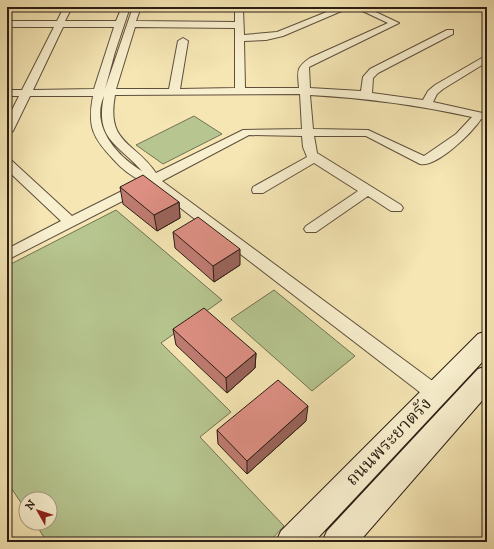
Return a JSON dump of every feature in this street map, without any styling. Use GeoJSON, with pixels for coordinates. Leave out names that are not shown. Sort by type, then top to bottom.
{"type":"FeatureCollection","features":[{"type":"Feature","properties":{"kind":"main road","name":"ถนนพระยาตรัง"},"geometry":{"type":"LineString","coordinates":[[292,542],[487,341]]}},
{"type":"Feature","properties":{"kind":"main road","name":"ถนนพระยาตรัง"},"geometry":{"type":"LineString","coordinates":[[338,542],[487,377]]}},
{"type":"Feature","properties":{"kind":"street"},"geometry":{"type":"LineString","coordinates":[[7,131],[68,7]]}},
{"type":"Feature","properties":{"kind":"street"},"geometry":{"type":"LineString","coordinates":[[126,7],[126,24],[110,92],[107,112],[109,128],[118,141],[150,169],[153,180]]}},
{"type":"Feature","properties":{"kind":"street"},"geometry":{"type":"LineString","coordinates":[[137,7],[126,24],[99,92],[95,114],[97,130],[104,144],[140,176],[153,180],[436,394]]}},
{"type":"Feature","properties":{"kind":"street"},"geometry":{"type":"LineString","coordinates":[[240,92],[238,38],[239,7],[268,7]]}},
{"type":"Feature","properties":{"kind":"street"},"geometry":{"type":"LineString","coordinates":[[238,38],[266,37],[280,34],[347,7]]}},
{"type":"Feature","properties":{"kind":"street"},"geometry":{"type":"LineString","coordinates":[[358,7],[395,23]]}},
{"type":"Feature","properties":{"kind":"street"},"geometry":{"type":"LineString","coordinates":[[396,208],[315,158],[310,151],[303,70],[308,63],[407,18]]}},
{"type":"Feature","properties":{"kind":"street"},"geometry":{"type":"LineString","coordinates":[[7,24],[238,25]]}},
{"type":"Feature","properties":{"kind":"street"},"geometry":{"type":"LineString","coordinates":[[366,95],[370,74],[450,32]]}},
{"type":"Feature","properties":{"kind":"street"},"geometry":{"type":"LineString","coordinates":[[174,92],[183,41]]}},
{"type":"Feature","properties":{"kind":"street"},"geometry":{"type":"LineString","coordinates":[[427,104],[435,90],[487,58]]}},
{"type":"Feature","properties":{"kind":"street"},"geometry":{"type":"LineString","coordinates":[[7,92],[305,91],[366,95],[427,104],[482,117]]}},
{"type":"Feature","properties":{"kind":"street"},"geometry":{"type":"LineString","coordinates":[[7,255],[247,132],[368,133],[424,161],[461,138],[482,117]]}},
{"type":"Feature","properties":{"kind":"street"},"geometry":{"type":"LineString","coordinates":[[258,190],[315,158]]}},
{"type":"Feature","properties":{"kind":"street"},"geometry":{"type":"LineString","coordinates":[[7,163],[70,222]]}},
{"type":"Feature","properties":{"kind":"street"},"geometry":{"type":"LineString","coordinates":[[7,182],[21,176]]}},
{"type":"Feature","properties":{"kind":"street"},"geometry":{"type":"LineString","coordinates":[[311,229],[368,190]]}},
{"type":"Feature","properties":{"kind":"green space"},"geometry":{"type":"Polygon","coordinates":[[[194,116],[222,134],[163,164],[136,145],[194,116]]]}},
{"type":"Feature","properties":{"kind":"green space"},"geometry":{"type":"Polygon","coordinates":[[[116,210],[222,300],[161,343],[231,412],[200,437],[284,526],[269,542],[47,542],[40,531],[58,531],[58,491],[18,491],[18,498],[7,482],[7,266],[116,210]]]}},
{"type":"Feature","properties":{"kind":"green space"},"geometry":{"type":"Polygon","coordinates":[[[274,290],[355,356],[312,391],[231,319],[274,290]]]}},
{"type":"Feature","properties":{"kind":"building"},"geometry":{"type":"Polygon","coordinates":[[[143,175],[179,202],[154,215],[120,187],[143,175]]]}},
{"type":"Feature","properties":{"kind":"building"},"geometry":{"type":"Polygon","coordinates":[[[198,217],[240,249],[213,266],[173,232],[198,217]]]}},
{"type":"Feature","properties":{"kind":"building"},"geometry":{"type":"Polygon","coordinates":[[[204,308],[256,353],[226,378],[173,329],[204,308]]]}},
{"type":"Feature","properties":{"kind":"building"},"geometry":{"type":"Polygon","coordinates":[[[278,380],[308,406],[247,461],[217,430],[278,380]]]}}]}
